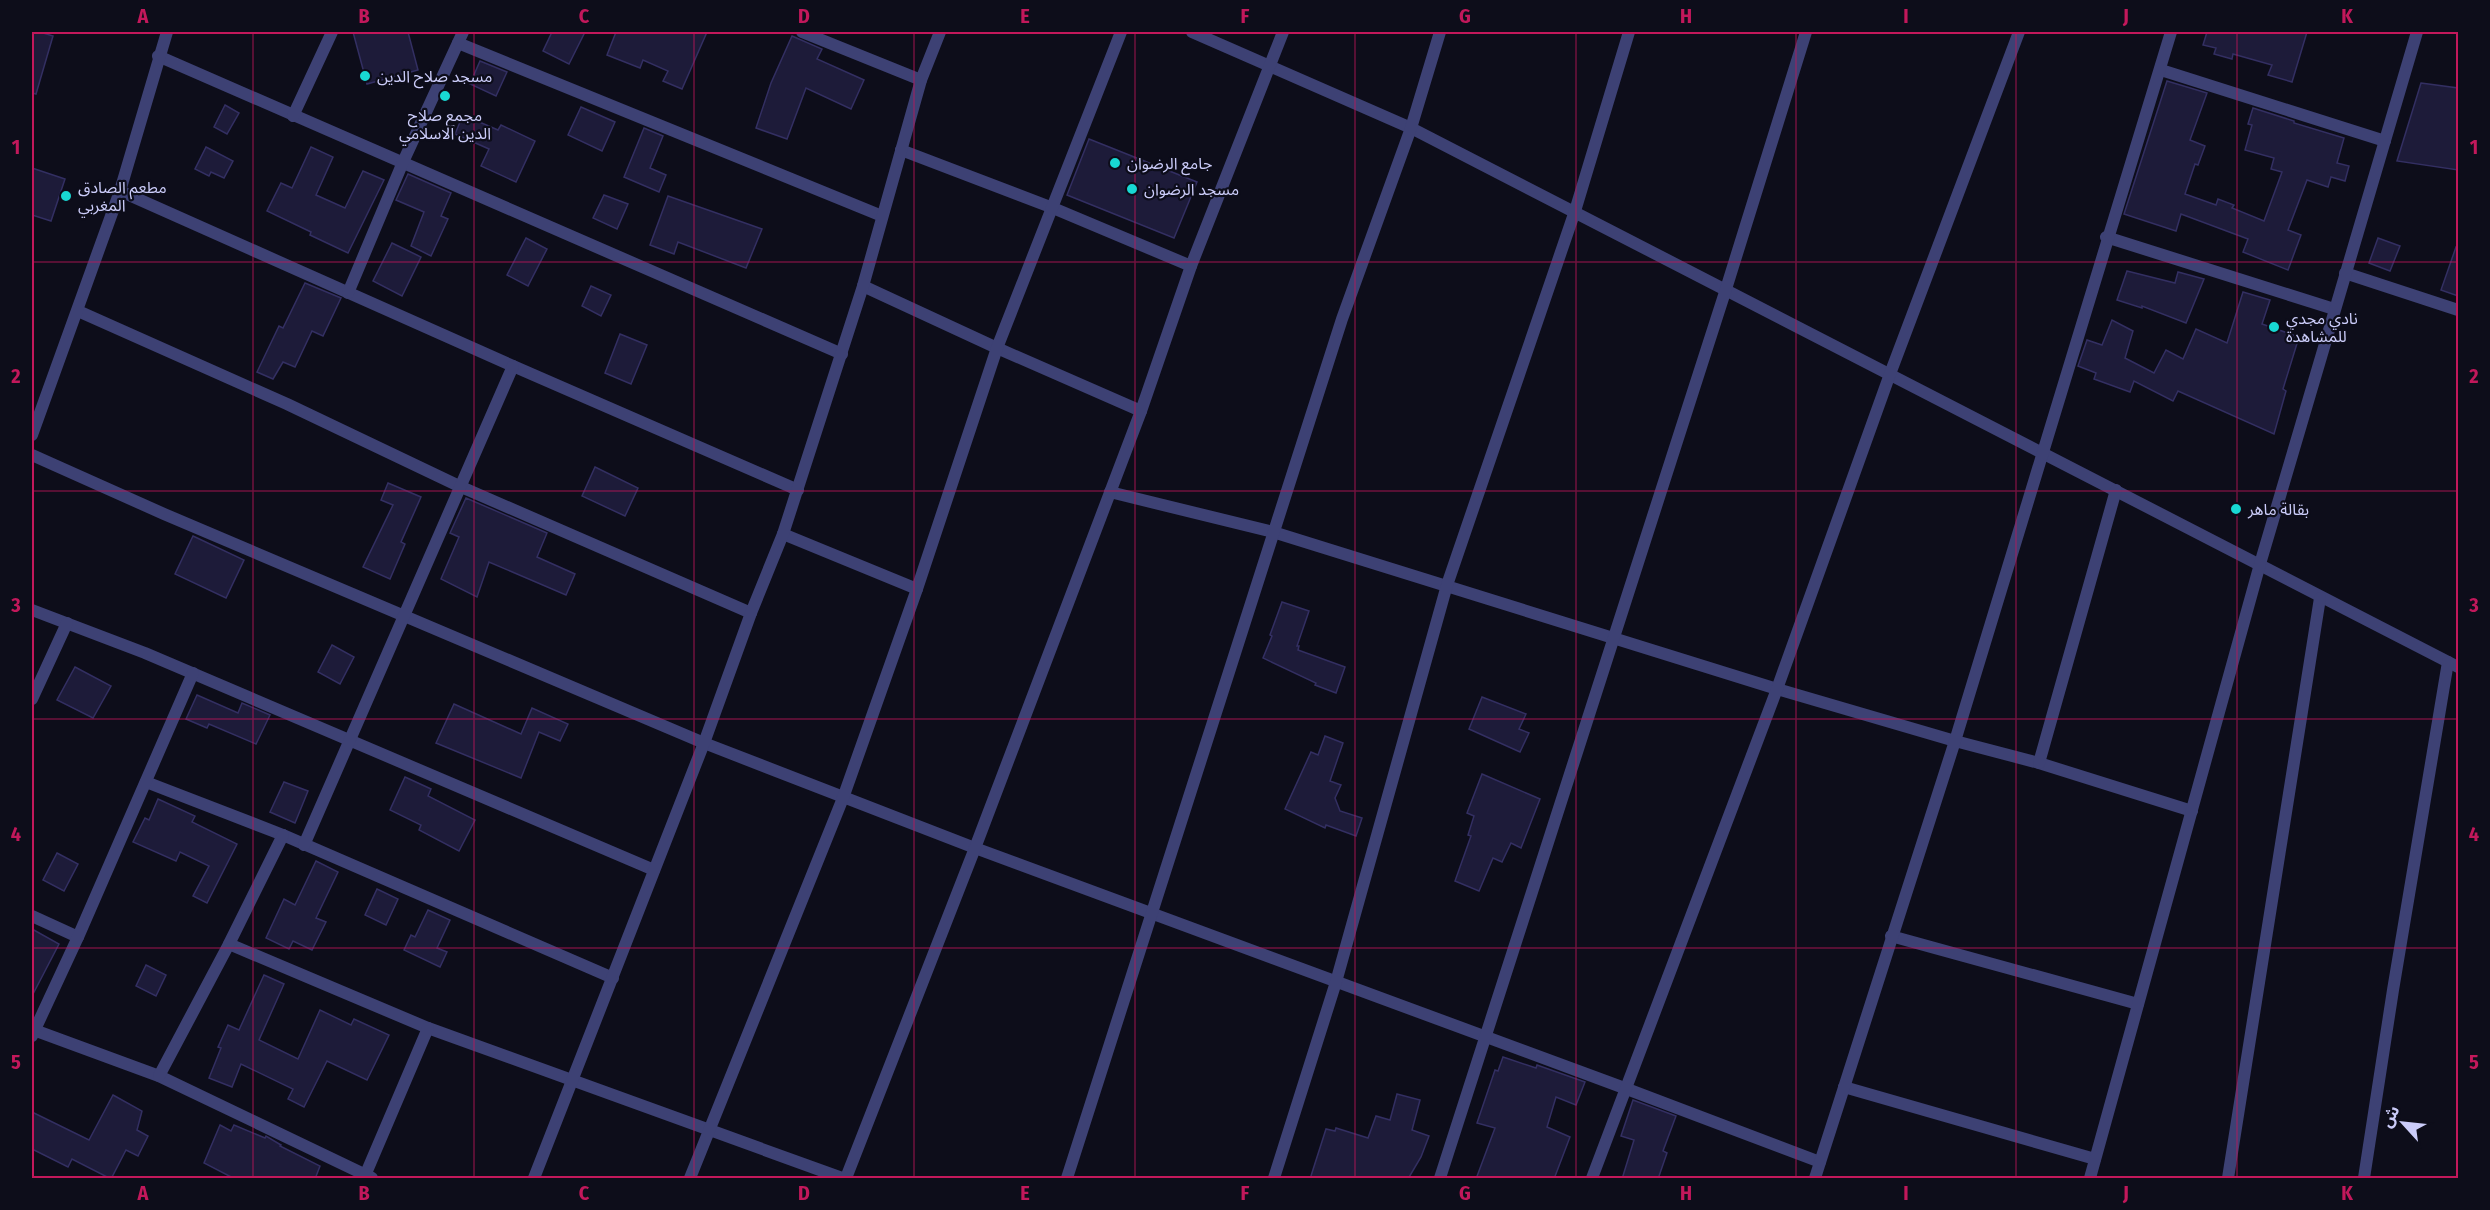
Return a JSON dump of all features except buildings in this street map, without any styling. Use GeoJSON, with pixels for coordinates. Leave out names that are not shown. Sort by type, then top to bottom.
{"type":"FeatureCollection","features":[{"type":"Feature","properties":{"kind":"street"},"geometry":{"type":"LineString","coordinates":[[32,435],[120,191],[158,56],[167,32]]}},
{"type":"Feature","properties":{"kind":"street"},"geometry":{"type":"LineString","coordinates":[[293,116],[332,32]]}},
{"type":"Feature","properties":{"kind":"street"},"geometry":{"type":"LineString","coordinates":[[801,32],[921,80]]}},
{"type":"Feature","properties":{"kind":"street"},"geometry":{"type":"LineString","coordinates":[[534,1179],[783,534],[863,286],[921,80],[940,32]]}},
{"type":"Feature","properties":{"kind":"street"},"geometry":{"type":"LineString","coordinates":[[690,1179],[843,798],[917,589],[997,348],[1121,32]]}},
{"type":"Feature","properties":{"kind":"street"},"geometry":{"type":"LineString","coordinates":[[1192,32],[1411,128],[2453,665],[2393,990],[2364,1179]]}},
{"type":"Feature","properties":{"kind":"street"},"geometry":{"type":"LineString","coordinates":[[229,944],[428,1029],[844,1179],[975,848],[1141,411],[1191,266],[1283,32]]}},
{"type":"Feature","properties":{"kind":"street"},"geometry":{"type":"LineString","coordinates":[[1067,1179],[1342,319],[1411,128],[1440,32]]}},
{"type":"Feature","properties":{"kind":"street"},"geometry":{"type":"LineString","coordinates":[[1274,1179],[1336,982],[1447,585],[1575,211],[1629,32]]}},
{"type":"Feature","properties":{"kind":"street"},"geometry":{"type":"LineString","coordinates":[[1440,1179],[1726,289],[1806,32]]}},
{"type":"Feature","properties":{"kind":"street"},"geometry":{"type":"LineString","coordinates":[[1592,1179],[1777,689],[1890,374],[2019,32]]}},
{"type":"Feature","properties":{"kind":"street"},"geometry":{"type":"LineString","coordinates":[[1815,1179],[1955,741],[2106,237],[2171,32]]}},
{"type":"Feature","properties":{"kind":"street"},"geometry":{"type":"LineString","coordinates":[[2090,1179],[2260,564],[2417,32]]}},
{"type":"Feature","properties":{"kind":"street"},"geometry":{"type":"LineString","coordinates":[[348,293],[403,162],[461,37],[882,216]]}},
{"type":"Feature","properties":{"kind":"street"},"geometry":{"type":"LineString","coordinates":[[158,56],[842,354]]}},
{"type":"Feature","properties":{"kind":"street"},"geometry":{"type":"LineString","coordinates":[[2160,70],[2385,141]]}},
{"type":"Feature","properties":{"kind":"street"},"geometry":{"type":"LineString","coordinates":[[901,150],[1053,208],[1191,266]]}},
{"type":"Feature","properties":{"kind":"street"},"geometry":{"type":"LineString","coordinates":[[120,191],[798,490]]}},
{"type":"Feature","properties":{"kind":"street"},"geometry":{"type":"LineString","coordinates":[[2106,237],[2334,309]]}},
{"type":"Feature","properties":{"kind":"street"},"geometry":{"type":"LineString","coordinates":[[2345,273],[2458,310]]}},
{"type":"Feature","properties":{"kind":"street"},"geometry":{"type":"LineString","coordinates":[[863,286],[1141,411]]}},
{"type":"Feature","properties":{"kind":"street"},"geometry":{"type":"LineString","coordinates":[[78,311],[286,404],[459,486],[751,613]]}},
{"type":"Feature","properties":{"kind":"street"},"geometry":{"type":"LineString","coordinates":[[304,844],[513,366]]}},
{"type":"Feature","properties":{"kind":"street"},"geometry":{"type":"LineString","coordinates":[[32,455],[704,743],[843,798],[1820,1162]]}},
{"type":"Feature","properties":{"kind":"street"},"geometry":{"type":"LineString","coordinates":[[2039,763],[2116,490]]}},
{"type":"Feature","properties":{"kind":"street"},"geometry":{"type":"LineString","coordinates":[[1110,492],[1273,532],[1777,689],[2039,763],[2192,811]]}},
{"type":"Feature","properties":{"kind":"street"},"geometry":{"type":"LineString","coordinates":[[783,534],[917,589]]}},
{"type":"Feature","properties":{"kind":"street"},"geometry":{"type":"LineString","coordinates":[[2228,1179],[2320,598]]}},
{"type":"Feature","properties":{"kind":"street"},"geometry":{"type":"LineString","coordinates":[[32,610],[350,739],[654,870]]}},
{"type":"Feature","properties":{"kind":"street"},"geometry":{"type":"LineString","coordinates":[[32,699],[67,623]]}},
{"type":"Feature","properties":{"kind":"street"},"geometry":{"type":"LineString","coordinates":[[192,673],[78,937],[33,1033],[159,1076],[367,1178],[428,1029]]}},
{"type":"Feature","properties":{"kind":"street"},"geometry":{"type":"LineString","coordinates":[[146,782],[304,844],[613,978]]}},
{"type":"Feature","properties":{"kind":"street"},"geometry":{"type":"LineString","coordinates":[[159,1076],[229,944],[282,835]]}},
{"type":"Feature","properties":{"kind":"street"},"geometry":{"type":"LineString","coordinates":[[32,916],[78,937]]}},
{"type":"Feature","properties":{"kind":"street"},"geometry":{"type":"LineString","coordinates":[[1891,936],[2138,1004]]}},
{"type":"Feature","properties":{"kind":"street"},"geometry":{"type":"LineString","coordinates":[[1844,1087],[2095,1159]]}},
{"type":"Feature","properties":{"kind":"place","name":"مسجد صلاح الدين"},"geometry":{"type":"Point","coordinates":[365,76]}},
{"type":"Feature","properties":{"kind":"place","name":"مجمع صلاح الدين الاسلامي"},"geometry":{"type":"Point","coordinates":[445,96]}},
{"type":"Feature","properties":{"kind":"place","name":"جامع الرضوان"},"geometry":{"type":"Point","coordinates":[1115,163]}},
{"type":"Feature","properties":{"kind":"place","name":"مسجد الرضوان"},"geometry":{"type":"Point","coordinates":[1132,189]}},
{"type":"Feature","properties":{"kind":"place","name":"مطعم الصادق المغربي"},"geometry":{"type":"Point","coordinates":[66,196]}},
{"type":"Feature","properties":{"kind":"place","name":"نادي مجدي للمشاهدة"},"geometry":{"type":"Point","coordinates":[2274,327]}},
{"type":"Feature","properties":{"kind":"place","name":"بقالة ماهر"},"geometry":{"type":"Point","coordinates":[2236,509]}}]}
